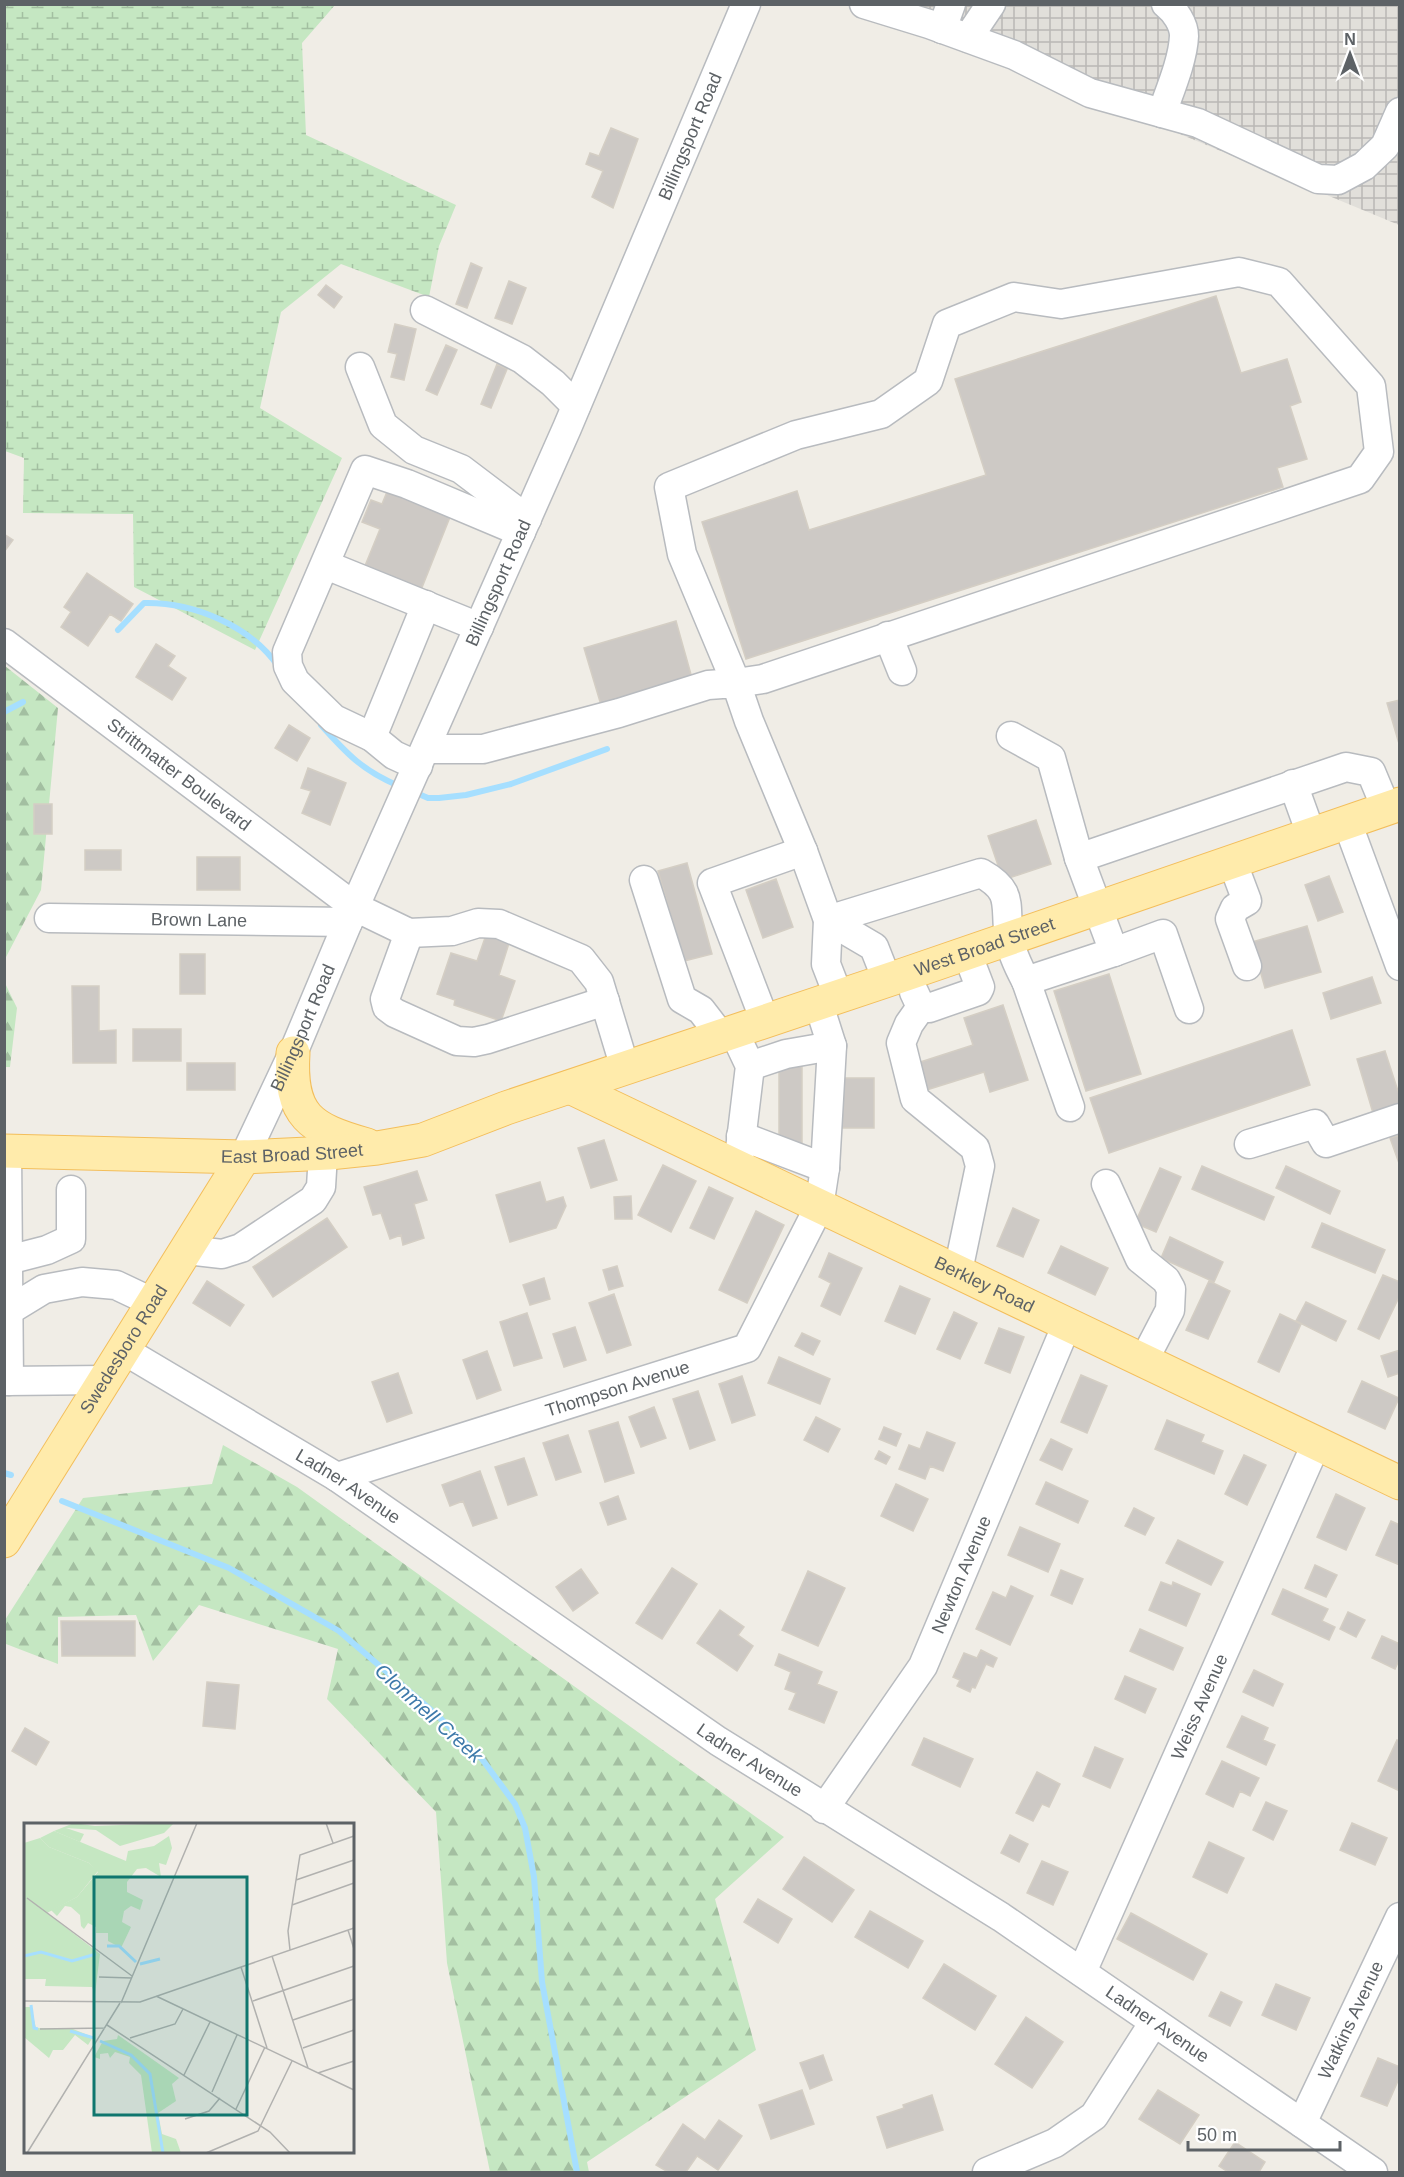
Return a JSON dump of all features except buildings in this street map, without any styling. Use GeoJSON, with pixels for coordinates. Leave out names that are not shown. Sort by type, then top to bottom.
{"type":"FeatureCollection","features":[{"type":"Feature","properties":{"kind":"main road","name":"West Broad Street"},"geometry":{"type":"LineString","coordinates":[[570,1087],[1393,806]]}},
{"type":"Feature","properties":{"kind":"main road"},"geometry":{"type":"LineString","coordinates":[[293,1053],[294,1094],[304,1116],[330,1134],[377,1148]]}},
{"type":"Feature","properties":{"kind":"main road","name":"Berkley Road"},"geometry":{"type":"LineString","coordinates":[[570,1087],[740,1151],[819,1207],[958,1271],[1400,1483]]}},
{"type":"Feature","properties":{"kind":"main road","name":"East Broad Street"},"geometry":{"type":"LineString","coordinates":[[6,1151],[244,1157],[323,1154],[377,1148],[423,1140],[506,1108],[570,1087]]}},
{"type":"Feature","properties":{"kind":"main road","name":"Swedesboro Road"},"geometry":{"type":"LineString","coordinates":[[4,1541],[244,1157]]}},
{"type":"Feature","properties":{"kind":"street","name":"Billingsport Road"},"geometry":{"type":"LineString","coordinates":[[244,1157],[293,1053],[351,914],[576,406],[746,4]]}},
{"type":"Feature","properties":{"kind":"street"},"geometry":{"type":"LineString","coordinates":[[864,4],[954,24],[1090,93],[1198,123],[1318,179],[1338,180],[1364,166],[1385,146],[1400,112]]}},
{"type":"Feature","properties":{"kind":"street"},"geometry":{"type":"LineString","coordinates":[[954,24],[991,4]]}},
{"type":"Feature","properties":{"kind":"street"},"geometry":{"type":"LineString","coordinates":[[1162,113],[1176,71],[1184,34],[1174,10],[1166,4]]}},
{"type":"Feature","properties":{"kind":"street"},"geometry":{"type":"LineString","coordinates":[[524,525],[365,470],[287,652],[288,666],[296,681],[334,719],[372,736],[415,773],[483,749],[619,713],[708,685],[736,683],[763,679],[1360,479],[1379,452],[1371,387],[1279,282],[1239,272],[1061,304],[1014,297],[948,324],[928,381],[881,414],[796,435],[669,487],[682,554],[724,650],[736,683],[748,721],[803,851],[828,920],[826,964],[832,1046],[786,1054],[750,1066]]}},
{"type":"Feature","properties":{"kind":"street"},"geometry":{"type":"LineString","coordinates":[[425,310],[522,359],[553,383],[576,406]]}},
{"type":"Feature","properties":{"kind":"street"},"geometry":{"type":"LineString","coordinates":[[360,367],[383,425],[414,450],[461,470],[524,525]]}},
{"type":"Feature","properties":{"kind":"street"},"geometry":{"type":"LineString","coordinates":[[326,565],[479,627]]}},
{"type":"Feature","properties":{"kind":"street"},"geometry":{"type":"LineString","coordinates":[[372,736],[426,605]]}},
{"type":"Feature","properties":{"kind":"street"},"geometry":{"type":"LineString","coordinates":[[888,636],[902,671]]}},
{"type":"Feature","properties":{"kind":"street","name":"Strittmatter Boulevard"},"geometry":{"type":"LineString","coordinates":[[4,643],[351,914]]}},
{"type":"Feature","properties":{"kind":"street"},"geometry":{"type":"LineString","coordinates":[[1011,736],[1051,758],[1078,858],[1114,952]]}},
{"type":"Feature","properties":{"kind":"street"},"geometry":{"type":"LineString","coordinates":[[1078,858],[1346,767],[1371,772],[1393,806]]}},
{"type":"Feature","properties":{"kind":"street"},"geometry":{"type":"LineString","coordinates":[[1293,784],[1311,834]]}},
{"type":"Feature","properties":{"kind":"street"},"geometry":{"type":"LineString","coordinates":[[1347,822],[1400,966]]}},
{"type":"Feature","properties":{"kind":"street"},"geometry":{"type":"LineString","coordinates":[[765,1021],[712,883],[803,851]]}},
{"type":"Feature","properties":{"kind":"street"},"geometry":{"type":"LineString","coordinates":[[1232,861],[1247,901],[1235,908],[1230,919],[1247,966]]}},
{"type":"Feature","properties":{"kind":"street"},"geometry":{"type":"LineString","coordinates":[[828,920],[981,873],[996,881],[1007,901],[1009,938],[1070,1107]]}},
{"type":"Feature","properties":{"kind":"street"},"geometry":{"type":"LineString","coordinates":[[644,880],[682,999],[701,1010],[727,1034],[750,1066],[740,1151],[825,1168]]}},
{"type":"Feature","properties":{"kind":"street"},"geometry":{"type":"LineString","coordinates":[[351,914],[409,933],[452,931],[478,923],[499,924],[581,959],[599,982],[625,1068]]}},
{"type":"Feature","properties":{"kind":"street","name":"Brown Lane"},"geometry":{"type":"LineString","coordinates":[[49,918],[351,914]]}},
{"type":"Feature","properties":{"kind":"street"},"geometry":{"type":"LineString","coordinates":[[828,920],[874,946],[921,1007],[929,1008],[978,991],[980,987],[967,953]]}},
{"type":"Feature","properties":{"kind":"street"},"geometry":{"type":"LineString","coordinates":[[409,933],[385,999],[387,1007],[395,1013],[457,1041],[474,1042],[488,1039],[605,1001]]}},
{"type":"Feature","properties":{"kind":"street"},"geometry":{"type":"LineString","coordinates":[[1026,981],[1163,934],[1189,1009]]}},
{"type":"Feature","properties":{"kind":"street"},"geometry":{"type":"LineString","coordinates":[[921,1007],[909,1024],[901,1043],[915,1099],[975,1148],[980,1166],[958,1271]]}},
{"type":"Feature","properties":{"kind":"street","name":"Thompson Avenue"},"geometry":{"type":"LineString","coordinates":[[337,1477],[747,1348],[819,1207],[825,1168],[832,1046]]}},
{"type":"Feature","properties":{"kind":"street"},"geometry":{"type":"LineString","coordinates":[[1249,1144],[1315,1124],[1326,1143],[1400,1118]]}},
{"type":"Feature","properties":{"kind":"street"},"geometry":{"type":"LineString","coordinates":[[6,1151],[7,1381],[106,1380]]}},
{"type":"Feature","properties":{"kind":"street"},"geometry":{"type":"LineString","coordinates":[[187,1250],[222,1254],[241,1248],[313,1200],[321,1187],[323,1154]]}},
{"type":"Feature","properties":{"kind":"street"},"geometry":{"type":"LineString","coordinates":[[1106,1184],[1140,1259],[1171,1288],[1170,1310],[1144,1360]]}},
{"type":"Feature","properties":{"kind":"street"},"geometry":{"type":"LineString","coordinates":[[8,1260],[47,1250],[71,1239],[71,1190]]}},
{"type":"Feature","properties":{"kind":"street"},"geometry":{"type":"LineString","coordinates":[[8,1311],[45,1289],[81,1282],[117,1285],[154,1303]]}},
{"type":"Feature","properties":{"kind":"street","name":"Newton Avenue"},"geometry":{"type":"LineString","coordinates":[[824,1809],[923,1666],[1067,1324]]}},
{"type":"Feature","properties":{"kind":"street","name":"Ladner Avenue"},"geometry":{"type":"LineString","coordinates":[[124,1351],[337,1477],[718,1741],[1001,1917],[1373,2172]]}},
{"type":"Feature","properties":{"kind":"street","name":"Weiss Avenue"},"geometry":{"type":"LineString","coordinates":[[1082,1972],[1316,1444]]}},
{"type":"Feature","properties":{"kind":"street","name":"Watkins Avenue"},"geometry":{"type":"LineString","coordinates":[[1302,2123],[1400,1917]]}},
{"type":"Feature","properties":{"kind":"street"},"geometry":{"type":"LineString","coordinates":[[987,2172],[1055,2143],[1094,2116],[1154,2022]]}},
{"type":"Feature","properties":{"kind":"shaded area"},"geometry":{"type":"Polygon","coordinates":[[[893,4],[1399,5],[1399,225],[893,15],[893,4]]]}},
{"type":"Feature","properties":{"kind":"green space"},"geometry":{"type":"Polygon","coordinates":[[[5,5],[335,5],[302,43],[306,135],[456,205],[439,246],[429,297],[341,264],[281,312],[260,408],[342,458],[255,650],[134,587],[133,514],[23,513],[24,458],[5,451],[5,5]]]}},
{"type":"Feature","properties":{"kind":"green space"},"geometry":{"type":"Polygon","coordinates":[[[5,666],[58,708],[41,890],[5,959],[5,666]]]}},
{"type":"Feature","properties":{"kind":"green space"},"geometry":{"type":"Polygon","coordinates":[[[4,981],[17,1008],[10,1067],[5,1067],[4,981]]]}},
{"type":"Feature","properties":{"kind":"green space"},"geometry":{"type":"Polygon","coordinates":[[[223,1445],[297,1487],[784,1837],[715,1899],[756,2050],[587,2162],[589,2172],[490,2172],[447,1963],[436,1812],[327,1699],[338,1649],[199,1605],[153,1661],[136,1615],[58,1617],[58,1664],[6,1644],[5,1620],[83,1498],[212,1484],[223,1445]]]}},
{"type":"Feature","properties":{"kind":"waterway"},"geometry":{"type":"LineString","coordinates":[[118,630],[144,603],[182,607],[200,612],[236,628],[266,651],[278,666]]}},
{"type":"Feature","properties":{"kind":"waterway"},"geometry":{"type":"LineString","coordinates":[[4,712],[23,702]]}},
{"type":"Feature","properties":{"kind":"waterway"},"geometry":{"type":"LineString","coordinates":[[321,725],[356,761],[399,786]]}},
{"type":"Feature","properties":{"kind":"waterway"},"geometry":{"type":"LineString","coordinates":[[414,792],[428,798],[466,795],[511,784],[607,749]]}},
{"type":"Feature","properties":{"kind":"waterway","name":"Clonmell Creek"},"geometry":{"type":"LineString","coordinates":[[4,1473],[11,1475]]}},
{"type":"Feature","properties":{"kind":"waterway","name":"Clonmell Creek"},"geometry":{"type":"LineString","coordinates":[[62,1501],[229,1568],[339,1631],[438,1716],[482,1759],[515,1804],[525,1828],[534,1877],[542,1982],[577,2172]]}}]}
